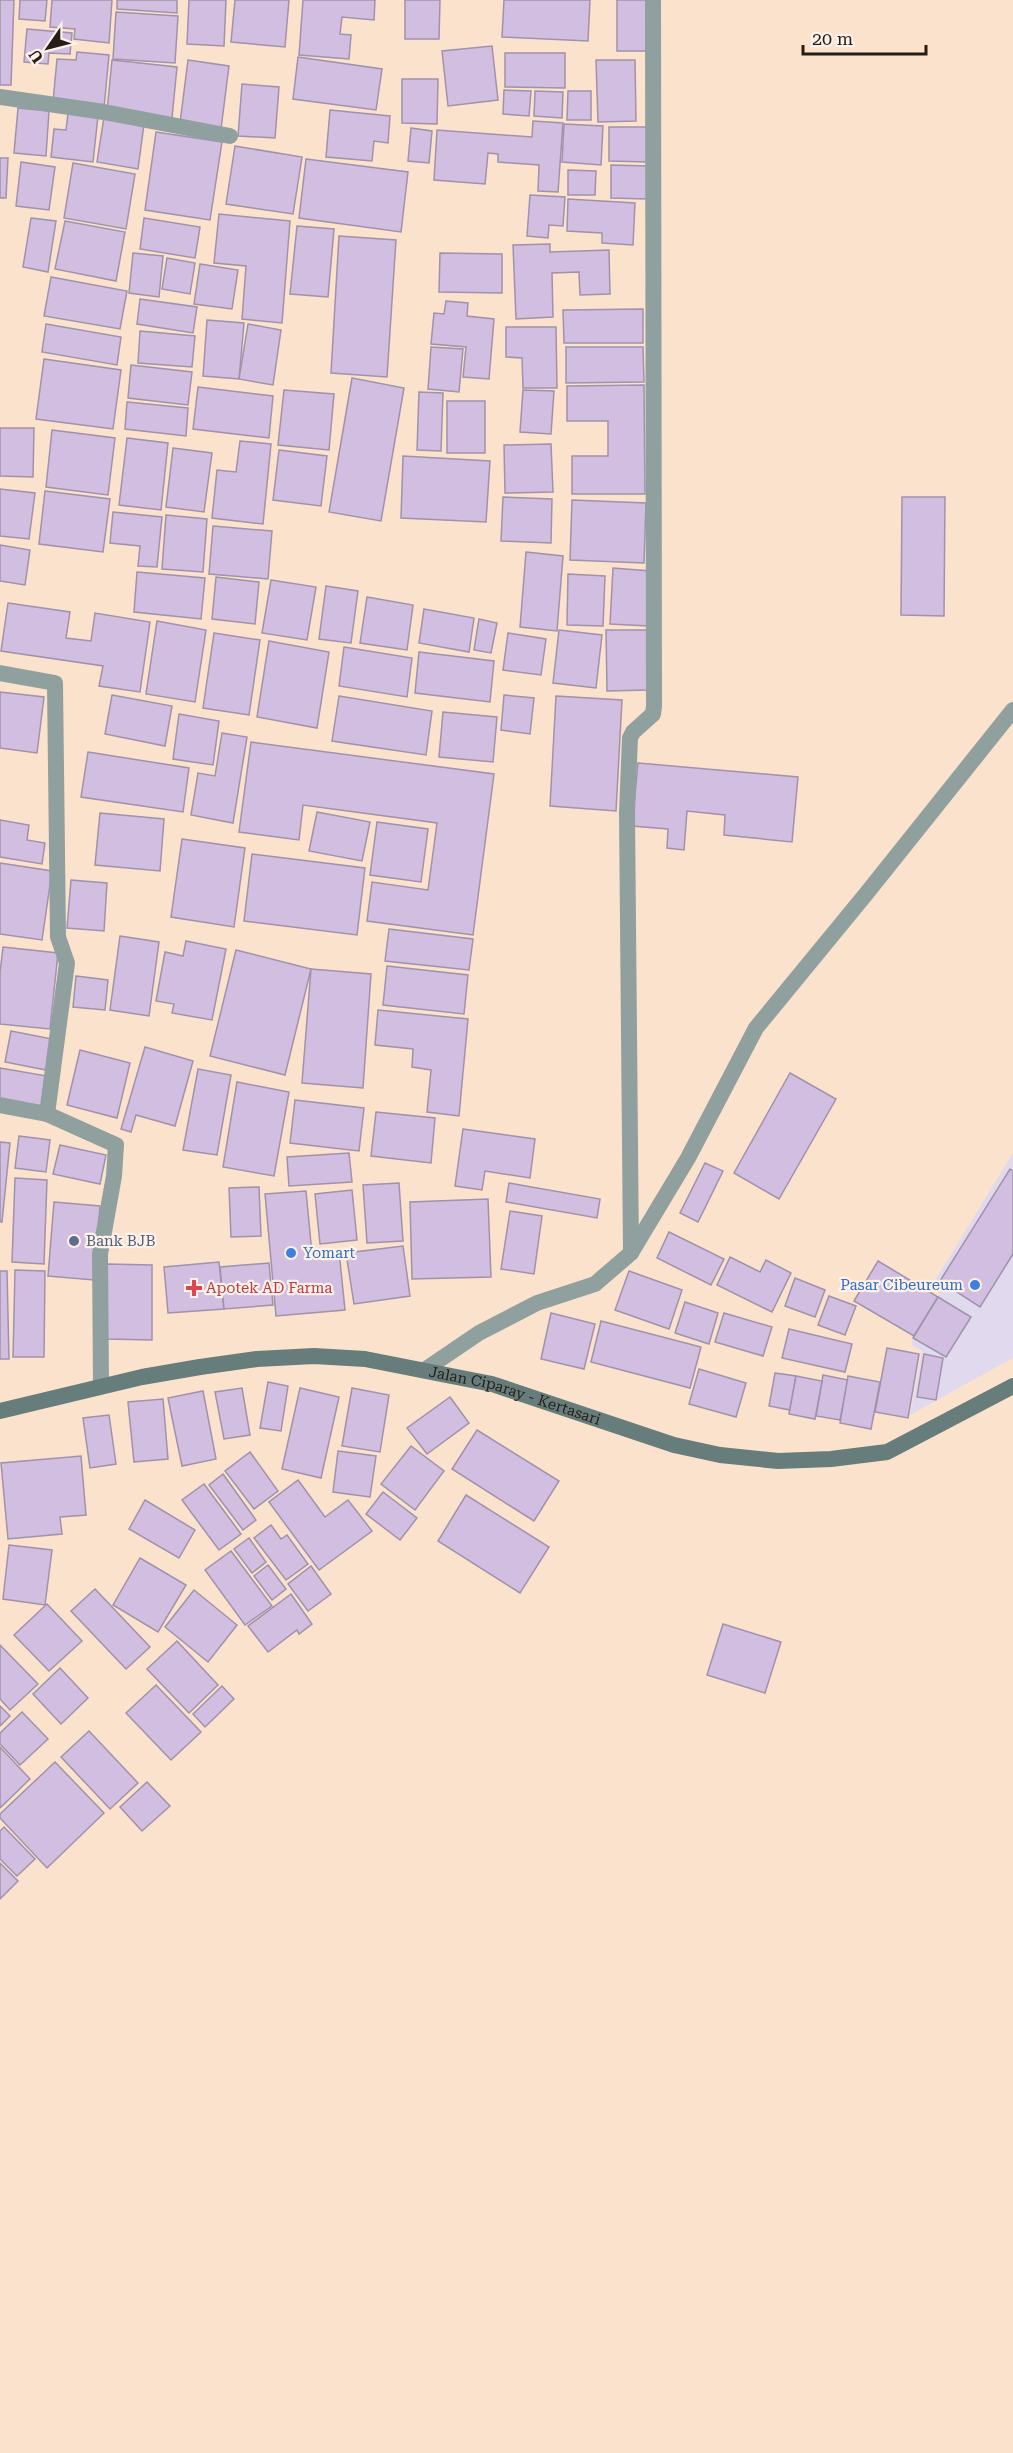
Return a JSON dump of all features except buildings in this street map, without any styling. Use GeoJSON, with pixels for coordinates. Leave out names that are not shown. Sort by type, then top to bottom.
{"type":"FeatureCollection","features":[{"type":"Feature","properties":{"kind":"main road","name":"Jalan Ciparay - Kertasari"},"geometry":{"type":"LineString","coordinates":[[0,1411],[101,1386],[257,1359],[314,1356],[365,1359],[492,1383],[674,1445],[720,1455],[778,1461],[831,1459],[887,1452],[1013,1386]]}},
{"type":"Feature","properties":{"kind":"street"},"geometry":{"type":"LineString","coordinates":[[631,1253],[627,812],[630,738],[633,732],[653,714],[654,706],[653,0]]}},
{"type":"Feature","properties":{"kind":"street"},"geometry":{"type":"LineString","coordinates":[[0,97],[104,112],[230,136]]}},
{"type":"Feature","properties":{"kind":"street"},"geometry":{"type":"LineString","coordinates":[[0,673],[55,683],[58,937],[67,963],[47,1114]]}},
{"type":"Feature","properties":{"kind":"street"},"geometry":{"type":"LineString","coordinates":[[426,1370],[479,1333],[537,1303],[595,1284],[631,1253],[688,1158],[756,1028],[1013,710]]}},
{"type":"Feature","properties":{"kind":"street"},"geometry":{"type":"LineString","coordinates":[[0,1105],[47,1114],[116,1145],[114,1176],[100,1254],[101,1386]]}},
{"type":"Feature","properties":{"kind":"shaded area","name":"Pasar Cibeureum"},"geometry":{"type":"Polygon","coordinates":[[[1013,1153],[1013,1358],[910,1415],[922,1351],[912,1345],[913,1338],[938,1297],[940,1290],[936,1279],[1013,1153]]]}},
{"type":"Feature","properties":{"kind":"place","name":"Bank BJB"},"geometry":{"type":"Point","coordinates":[74,1241]}},
{"type":"Feature","properties":{"kind":"place","name":"Yomart"},"geometry":{"type":"Point","coordinates":[291,1253]}},
{"type":"Feature","properties":{"kind":"place","name":"Pasar Cibeureum"},"geometry":{"type":"Point","coordinates":[975,1285]}},
{"type":"Feature","properties":{"kind":"place","name":"Apotek AD Farma"},"geometry":{"type":"Point","coordinates":[194,1288]}}]}
